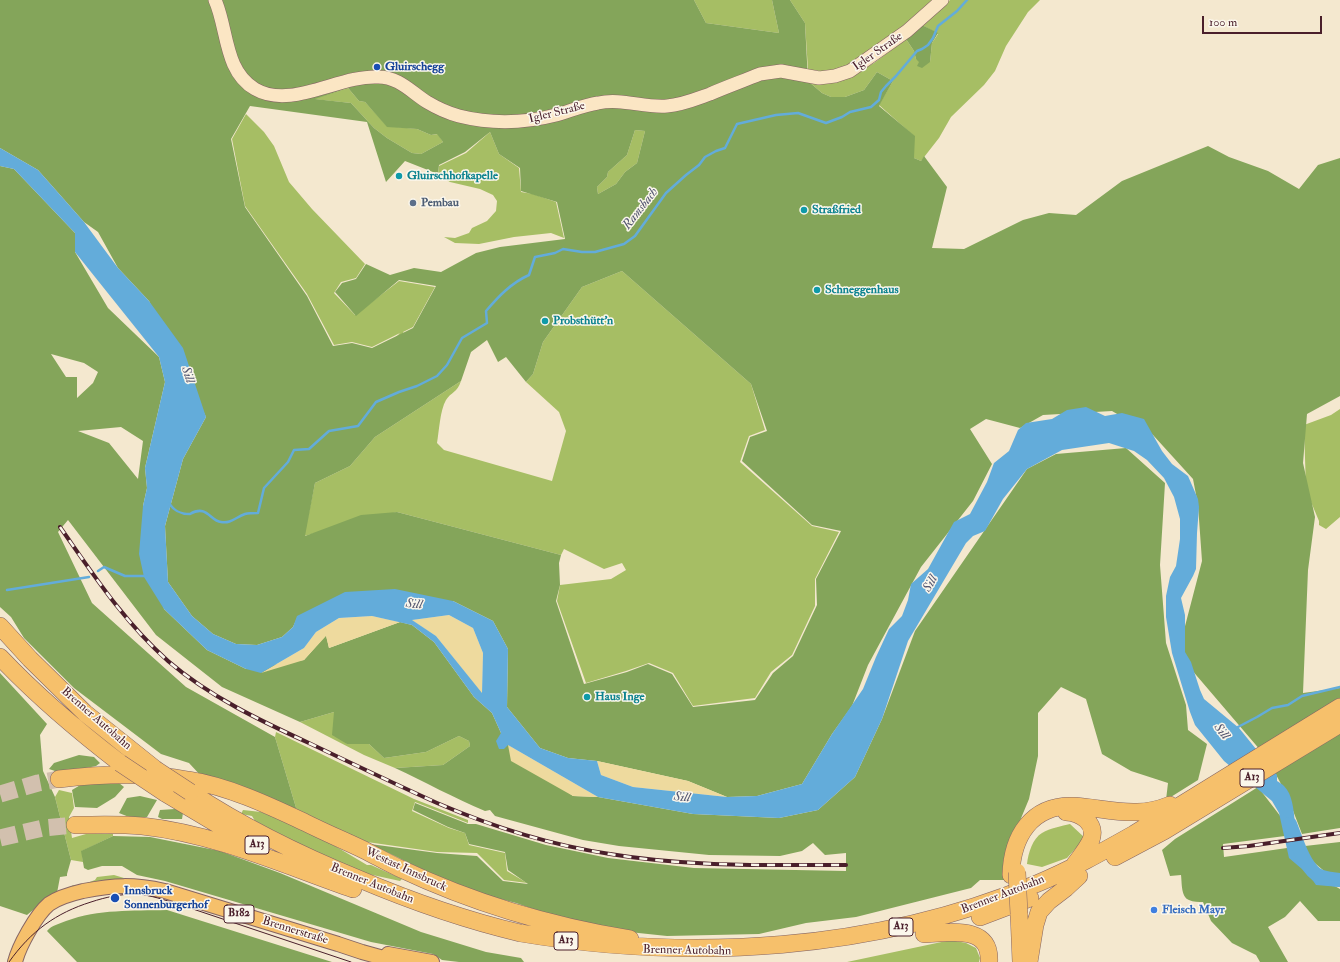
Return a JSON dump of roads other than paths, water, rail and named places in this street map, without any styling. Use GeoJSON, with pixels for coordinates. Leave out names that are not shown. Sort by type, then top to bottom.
{"type":"FeatureCollection","features":[{"type":"Feature","properties":{"kind":"highway","name":"Brenner Autobahn"},"geometry":{"type":"LineString","coordinates":[[0,626],[30,659],[85,713],[155,769],[242,824],[289,849],[328,867],[440,911],[486,924],[550,939],[616,948],[759,958],[801,958],[876,946],[924,934],[1007,908],[1041,894],[1107,849],[1158,820],[1340,724]]}},
{"type":"Feature","properties":{"kind":"highway","name":"Brenner Autobahn"},"geometry":{"type":"LineString","coordinates":[[0,657],[49,706],[120,763],[165,793],[222,827],[276,855],[353,889],[432,920],[513,942],[581,955],[661,962]]}},
{"type":"Feature","properties":{"kind":"highway","name":"A13"},"geometry":{"type":"LineString","coordinates":[[1158,820],[1340,708]]}},
{"type":"Feature","properties":{"kind":"highway","name":"Westast Innsbruck"},"geometry":{"type":"LineString","coordinates":[[59,779],[117,774],[155,775],[189,780],[233,792],[270,806],[400,868],[478,901],[518,914],[555,925],[598,934],[759,958]]}},
{"type":"Feature","properties":{"kind":"highway"},"geometry":{"type":"LineString","coordinates":[[1015,962],[1016,915],[1014,852],[1020,836],[1028,824],[1043,813],[1067,806],[1139,812],[1158,820]]}},
{"type":"Feature","properties":{"kind":"highway"},"geometry":{"type":"LineString","coordinates":[[1014,874],[1021,846],[1030,830],[1037,823],[1047,817],[1064,812],[1082,816],[1089,823],[1091,830],[1090,842],[1076,871],[1066,888],[1049,901],[1039,912],[1035,925],[1030,959]]}},
{"type":"Feature","properties":{"kind":"highway","name":"A13"},"geometry":{"type":"LineString","coordinates":[[75,825],[103,824],[142,826],[186,833],[241,848],[353,889]]}},
{"type":"Feature","properties":{"kind":"highway","name":"Brenner Autobahn"},"geometry":{"type":"LineString","coordinates":[[745,962],[928,921],[971,908],[1036,883],[1076,871]]}},
{"type":"Feature","properties":{"kind":"highway"},"geometry":{"type":"LineString","coordinates":[[1016,915],[1030,959]]}},
{"type":"Feature","properties":{"kind":"highway"},"geometry":{"type":"LineString","coordinates":[[924,934],[961,933],[974,935],[981,939],[986,946],[989,962]]}},
{"type":"Feature","properties":{"kind":"main road","name":"Igler Straße"},"geometry":{"type":"LineString","coordinates":[[214,0],[220,12],[234,67],[240,77],[256,90],[269,94],[287,95],[307,92],[366,76],[381,77],[394,80],[407,87],[426,102],[449,113],[498,122],[537,119],[588,105],[607,102],[674,106],[689,102],[760,74],[770,72],[781,71],[819,78],[843,74],[857,67],[907,31],[942,0]]}},
{"type":"Feature","properties":{"kind":"main road","name":"Brennerstraße"},"geometry":{"type":"LineString","coordinates":[[15,962],[19,949],[37,919],[89,890],[125,885],[165,891],[398,962]]}},
{"type":"Feature","properties":{"kind":"main road","name":"Brennerstraße"},"geometry":{"type":"LineString","coordinates":[[338,944],[432,962]]}},
{"type":"Feature","properties":{"kind":"water"},"geometry":{"type":"Polygon","coordinates":[[[0,148],[38,170],[84,222],[118,268],[149,301],[183,348],[206,417],[183,459],[165,526],[168,582],[192,616],[213,634],[236,644],[257,645],[282,637],[293,627],[297,616],[345,592],[395,589],[453,601],[493,621],[508,649],[507,707],[540,748],[568,758],[597,761],[601,775],[633,787],[727,797],[757,796],[802,784],[832,734],[863,689],[889,629],[902,616],[908,600],[911,584],[928,569],[954,522],[970,514],[987,482],[994,463],[1009,451],[1018,430],[1026,423],[1052,419],[1067,410],[1086,407],[1105,416],[1122,413],[1144,419],[1162,451],[1172,464],[1188,476],[1198,499],[1199,507],[1196,569],[1181,598],[1185,615],[1185,652],[1191,662],[1200,690],[1204,699],[1239,728],[1277,775],[1277,781],[1284,786],[1289,793],[1292,802],[1296,834],[1303,855],[1309,863],[1320,870],[1327,873],[1340,873],[1340,887],[1316,885],[1309,875],[1289,858],[1279,813],[1272,801],[1224,761],[1195,725],[1172,653],[1166,617],[1166,596],[1170,577],[1176,566],[1180,539],[1180,519],[1174,497],[1164,478],[1147,460],[1134,451],[1109,443],[1062,450],[1027,469],[1003,499],[985,531],[973,536],[966,543],[908,641],[882,719],[855,777],[818,810],[779,818],[693,814],[598,797],[508,745],[504,749],[499,749],[496,741],[501,733],[492,713],[474,697],[434,642],[412,625],[372,616],[339,618],[316,632],[304,648],[261,673],[246,669],[207,650],[164,609],[144,577],[139,554],[143,506],[147,488],[145,468],[165,382],[159,357],[75,252],[75,233],[14,169],[0,166],[0,148]],[[449,615],[412,620],[436,636],[482,693],[483,653],[473,628],[449,615]]]}},
{"type":"Feature","properties":{"kind":"waterway","name":"Ramsbach"},"geometry":{"type":"LineString","coordinates":[[169,503],[180,513],[190,514],[200,511],[221,522],[231,521],[245,514],[258,513],[264,488],[288,462],[294,450],[309,449],[329,431],[358,426],[376,402],[417,386],[437,376],[447,365],[462,338],[487,323],[486,311],[495,301],[511,286],[529,275],[535,257],[555,253],[563,249],[582,252],[595,252],[624,244],[635,236],[666,193],[699,165],[705,157],[725,148],[737,124],[776,115],[798,113],[826,123],[842,117],[850,112],[871,107],[879,100],[881,92],[917,51],[928,45],[938,26],[957,11],[967,0]]}},
{"type":"Feature","properties":{"kind":"waterway"},"geometry":{"type":"LineString","coordinates":[[98,571],[104,567],[125,576],[146,576]]}},
{"type":"Feature","properties":{"kind":"waterway"},"geometry":{"type":"LineString","coordinates":[[7,590],[89,577]]}},
{"type":"Feature","properties":{"kind":"waterway"},"geometry":{"type":"LineString","coordinates":[[1236,728],[1272,708],[1288,705],[1302,696],[1340,687]]}},
{"type":"Feature","properties":{"kind":"waterway","name":"Sill"},"geometry":{"type":"LineString","coordinates":[[1290,824],[1300,851],[1311,870],[1321,877],[1340,880]]}},
{"type":"Feature","properties":{"kind":"tunnel"},"geometry":{"type":"LineString","coordinates":[[0,794],[38,783],[59,779]]}},
{"type":"Feature","properties":{"kind":"tunnel"},"geometry":{"type":"LineString","coordinates":[[0,838],[43,828],[75,825]]}},
{"type":"Feature","properties":{"kind":"tram line"},"geometry":{"type":"LineString","coordinates":[[9,962],[35,932],[55,918],[78,906],[91,902],[119,895],[136,894],[178,904],[351,962]]}},
{"type":"Feature","properties":{"kind":"railway"},"geometry":{"type":"LineString","coordinates":[[60,527],[123,614],[152,646],[184,674],[219,697],[255,717],[437,803],[479,820],[522,834],[566,846],[610,854],[698,863],[757,865],[846,865]]}},
{"type":"Feature","properties":{"kind":"railway"},"geometry":{"type":"LineString","coordinates":[[1223,848],[1249,846],[1340,833]]}},
{"type":"Feature","properties":{"kind":"place","name":"Gluirschegg"},"geometry":{"type":"Point","coordinates":[377,67]}},
{"type":"Feature","properties":{"kind":"place","name":"Gluirschhofkapelle"},"geometry":{"type":"Point","coordinates":[399,176]}},
{"type":"Feature","properties":{"kind":"place","name":"Pembau"},"geometry":{"type":"Point","coordinates":[413,203]}},
{"type":"Feature","properties":{"kind":"place","name":"Straßfried"},"geometry":{"type":"Point","coordinates":[804,210]}},
{"type":"Feature","properties":{"kind":"place","name":"Schneggenhaus"},"geometry":{"type":"Point","coordinates":[817,290]}},
{"type":"Feature","properties":{"kind":"place","name":"Probsthütt'n"},"geometry":{"type":"Point","coordinates":[545,321]}},
{"type":"Feature","properties":{"kind":"place","name":"Haus Inge"},"geometry":{"type":"Point","coordinates":[587,697]}},
{"type":"Feature","properties":{"kind":"place","name":"Innsbruck Sonnenburgerhof"},"geometry":{"type":"Point","coordinates":[115,898]}},
{"type":"Feature","properties":{"kind":"place","name":"Fleisch Mayr"},"geometry":{"type":"Point","coordinates":[1154,910]}}]}
